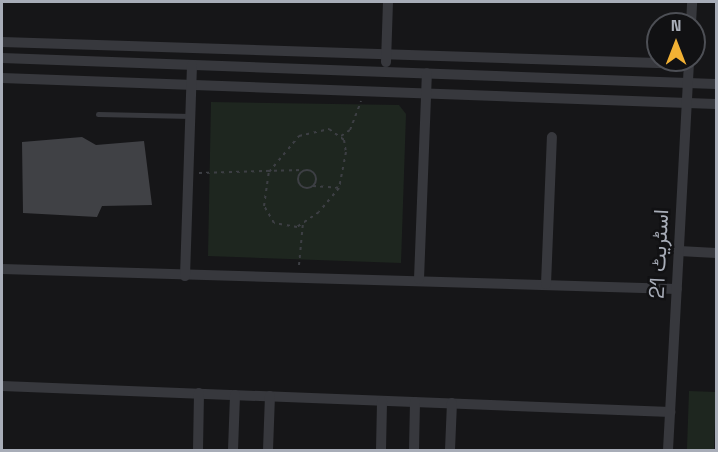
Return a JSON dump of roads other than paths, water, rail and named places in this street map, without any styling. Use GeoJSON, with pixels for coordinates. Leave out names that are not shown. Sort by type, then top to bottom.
{"type":"FeatureCollection","features":[{"type":"Feature","properties":{"kind":"street"},"geometry":{"type":"LineString","coordinates":[[386,71],[388,2]]}},
{"type":"Feature","properties":{"kind":"street"},"geometry":{"type":"LineString","coordinates":[[2,42],[386,56],[646,61]]}},
{"type":"Feature","properties":{"kind":"street"},"geometry":{"type":"LineString","coordinates":[[717,84],[2,58],[2,78],[192,83],[717,104]]}},
{"type":"Feature","properties":{"kind":"street"},"geometry":{"type":"LineString","coordinates":[[185,276],[192,65]]}},
{"type":"Feature","properties":{"kind":"street","name":"اسٹریٹ 21"},"geometry":{"type":"LineString","coordinates":[[668,450],[688,72]]}},
{"type":"Feature","properties":{"kind":"street"},"geometry":{"type":"LineString","coordinates":[[419,279],[427,73]]}},
{"type":"Feature","properties":{"kind":"street"},"geometry":{"type":"LineString","coordinates":[[546,284],[552,137]]}},
{"type":"Feature","properties":{"kind":"street"},"geometry":{"type":"LineString","coordinates":[[679,251],[717,253]]}},
{"type":"Feature","properties":{"kind":"street"},"geometry":{"type":"LineString","coordinates":[[2,269],[185,276],[419,279],[677,288]]}},
{"type":"Feature","properties":{"kind":"street"},"geometry":{"type":"LineString","coordinates":[[2,386],[670,412]]}},
{"type":"Feature","properties":{"kind":"street"},"geometry":{"type":"LineString","coordinates":[[198,450],[199,393]]}},
{"type":"Feature","properties":{"kind":"street"},"geometry":{"type":"LineString","coordinates":[[233,450],[235,395]]}},
{"type":"Feature","properties":{"kind":"street"},"geometry":{"type":"LineString","coordinates":[[268,450],[270,396]]}},
{"type":"Feature","properties":{"kind":"street"},"geometry":{"type":"LineString","coordinates":[[381,450],[382,400]]}},
{"type":"Feature","properties":{"kind":"street"},"geometry":{"type":"LineString","coordinates":[[414,450],[416,402]]}},
{"type":"Feature","properties":{"kind":"street"},"geometry":{"type":"LineString","coordinates":[[450,450],[452,404]]}},
{"type":"Feature","properties":{"kind":"lane"},"geometry":{"type":"LineString","coordinates":[[98,114],[191,116]]}}]}
